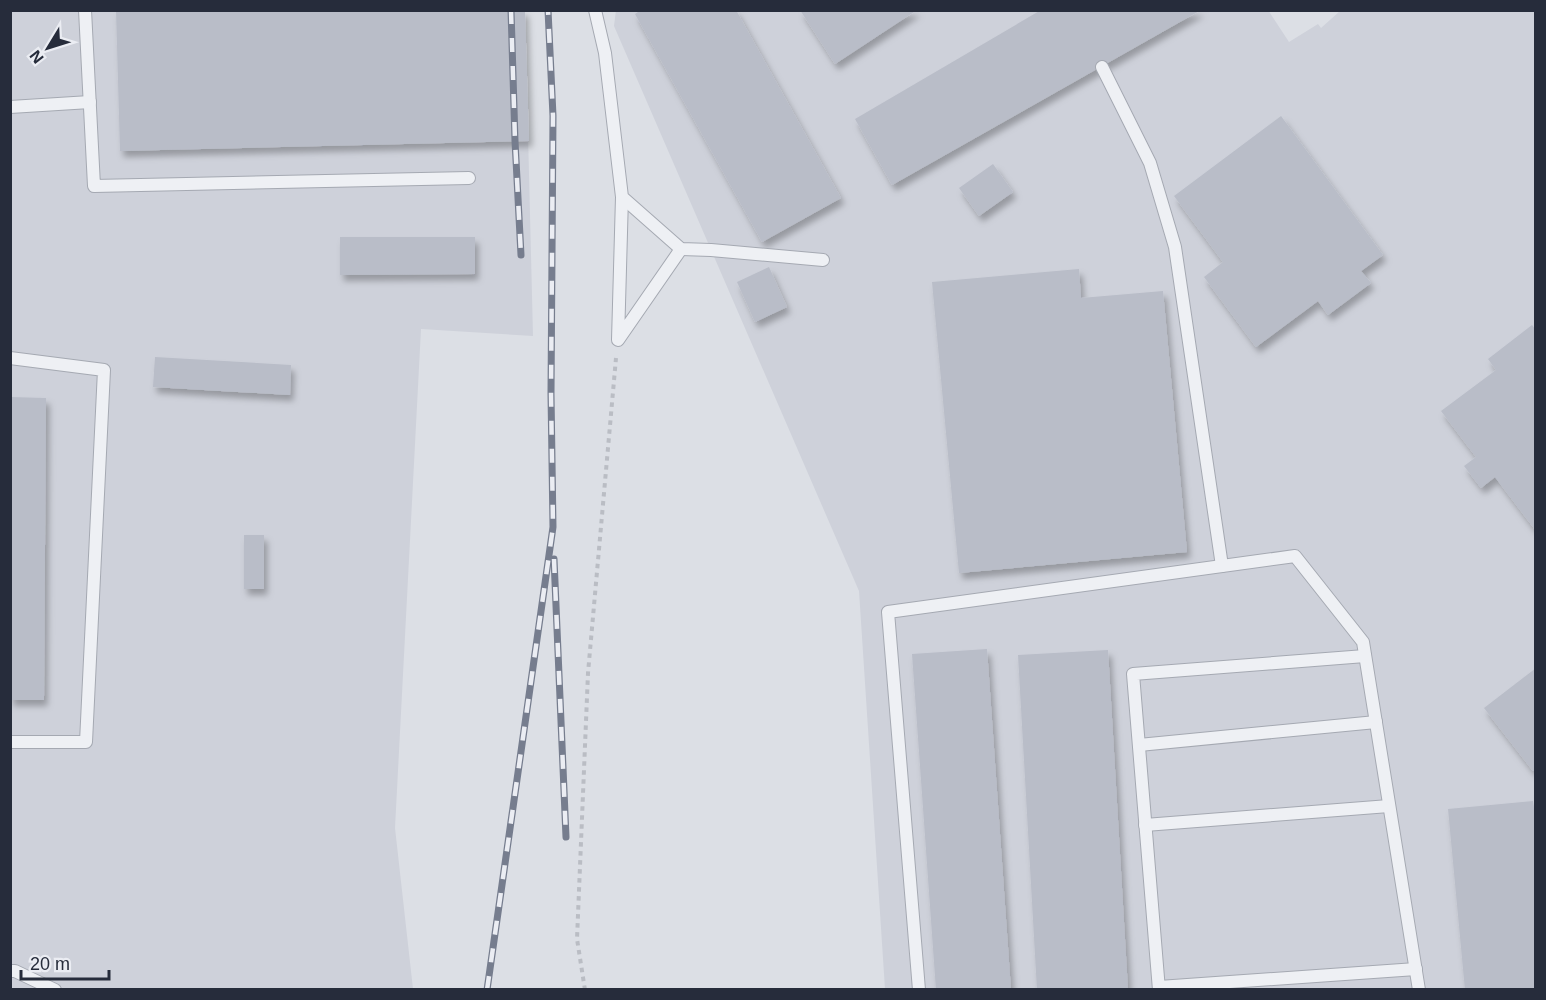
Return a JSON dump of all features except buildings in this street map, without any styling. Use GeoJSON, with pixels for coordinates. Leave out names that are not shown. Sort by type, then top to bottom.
{"type":"FeatureCollection","features":[{"type":"Feature","properties":{"kind":"lane"},"geometry":{"type":"LineString","coordinates":[[85,10],[94,186],[469,178]]}},
{"type":"Feature","properties":{"kind":"lane"},"geometry":{"type":"LineString","coordinates":[[595,10],[605,53],[622,197],[618,340]]}},
{"type":"Feature","properties":{"kind":"lane"},"geometry":{"type":"LineString","coordinates":[[1102,66],[1150,163],[1175,247],[1222,566]]}},
{"type":"Feature","properties":{"kind":"lane"},"geometry":{"type":"LineString","coordinates":[[10,107],[90,102]]}},
{"type":"Feature","properties":{"kind":"lane"},"geometry":{"type":"LineString","coordinates":[[622,197],[681,249],[823,260]]}},
{"type":"Feature","properties":{"kind":"lane"},"geometry":{"type":"LineString","coordinates":[[618,340],[681,249]]}},
{"type":"Feature","properties":{"kind":"lane"},"geometry":{"type":"LineString","coordinates":[[10,358],[104,370],[86,742],[10,742]]}},
{"type":"Feature","properties":{"kind":"lane"},"geometry":{"type":"LineString","coordinates":[[919,990],[888,612],[1295,556],[1363,642],[1419,990]]}},
{"type":"Feature","properties":{"kind":"lane"},"geometry":{"type":"LineString","coordinates":[[1365,656],[1133,674],[1159,988],[1416,969]]}},
{"type":"Feature","properties":{"kind":"lane"},"geometry":{"type":"LineString","coordinates":[[1139,745],[1376,722]]}},
{"type":"Feature","properties":{"kind":"lane"},"geometry":{"type":"LineString","coordinates":[[1145,825],[1389,806]]}},
{"type":"Feature","properties":{"kind":"lane"},"geometry":{"type":"LineString","coordinates":[[10,970],[55,990]]}},
{"type":"Feature","properties":{"kind":"path"},"geometry":{"type":"LineString","coordinates":[[585,990],[577,939],[588,673],[618,340]]}},
{"type":"Feature","properties":{"kind":"shaded area"},"geometry":{"type":"Polygon","coordinates":[[[616,10],[1268,10],[1289,42],[1318,24],[1321,28],[1340,11],[1535,11],[1535,989],[885,989],[859,591],[614,26],[616,10]]]}},
{"type":"Feature","properties":{"kind":"shaded area"},"geometry":{"type":"Polygon","coordinates":[[[10,11],[525,11],[533,336],[421,329],[395,828],[413,989],[11,989],[10,11]]]}},
{"type":"Feature","properties":{"kind":"railway"},"geometry":{"type":"LineString","coordinates":[[511,10],[521,255]]}},
{"type":"Feature","properties":{"kind":"railway"},"geometry":{"type":"LineString","coordinates":[[487,990],[553,527],[551,394],[553,116],[548,10]]}},
{"type":"Feature","properties":{"kind":"railway"},"geometry":{"type":"LineString","coordinates":[[554,559],[566,837]]}}]}
